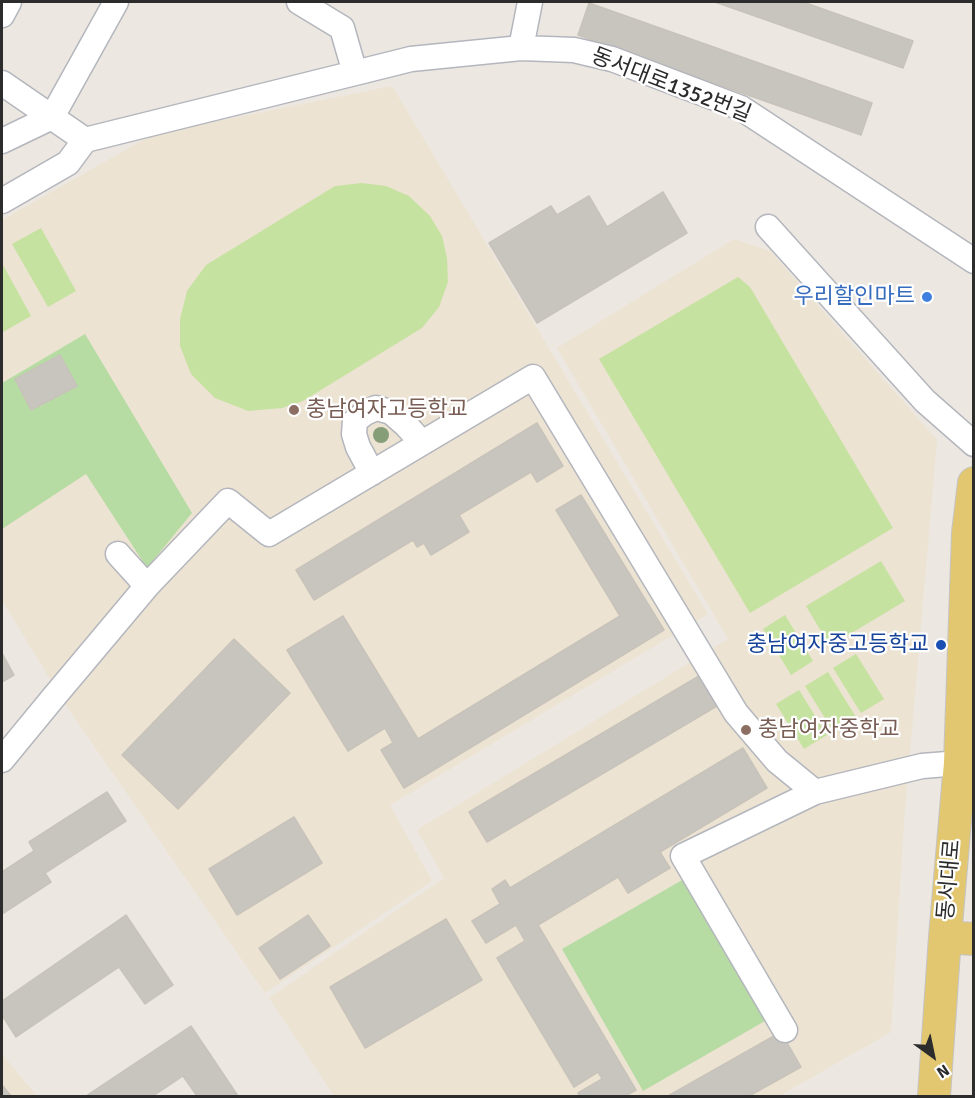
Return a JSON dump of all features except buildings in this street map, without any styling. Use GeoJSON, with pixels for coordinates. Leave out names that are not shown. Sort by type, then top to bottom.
{"type":"FeatureCollection","features":[{"type":"Feature","properties":{"kind":"main road","name":"동서대로"},"geometry":{"type":"LineString","coordinates":[[934,1096],[959,938],[960,763],[968,533],[974,483]]}},
{"type":"Feature","properties":{"kind":"street"},"geometry":{"type":"LineString","coordinates":[[2,15],[9,2]]}},
{"type":"Feature","properties":{"kind":"street"},"geometry":{"type":"LineString","coordinates":[[2,141],[52,117],[116,2]]}},
{"type":"Feature","properties":{"kind":"street"},"geometry":{"type":"LineString","coordinates":[[299,2],[342,28],[355,73]]}},
{"type":"Feature","properties":{"kind":"street"},"geometry":{"type":"LineString","coordinates":[[521,48],[530,2]]}},
{"type":"Feature","properties":{"kind":"street","name":"동서대로1352번길"},"geometry":{"type":"LineString","coordinates":[[86,140],[411,59],[521,48],[574,50],[612,59],[741,108],[974,261]]}},
{"type":"Feature","properties":{"kind":"street"},"geometry":{"type":"LineString","coordinates":[[2,83],[86,140],[68,163],[2,201]]}},
{"type":"Feature","properties":{"kind":"street"},"geometry":{"type":"LineString","coordinates":[[768,227],[925,401],[974,444]]}},
{"type":"Feature","properties":{"kind":"street"},"geometry":{"type":"LineString","coordinates":[[2,760],[147,586],[228,501],[268,534],[533,377],[736,713],[777,760],[815,792]]}},
{"type":"Feature","properties":{"kind":"street"},"geometry":{"type":"LineString","coordinates":[[372,473],[358,447],[354,434],[356,421],[364,413],[376,408],[391,412],[422,443]]}},
{"type":"Feature","properties":{"kind":"street"},"geometry":{"type":"LineString","coordinates":[[118,554],[147,586]]}},
{"type":"Feature","properties":{"kind":"street"},"geometry":{"type":"LineString","coordinates":[[785,1030],[683,856],[815,792],[922,766],[960,763]]}},
{"type":"Feature","properties":{"kind":"shaded area","name":"충남여자고등학교"},"geometry":{"type":"Polygon","coordinates":[[[392,86],[708,614],[390,805],[432,881],[265,993],[67,707],[2,600],[2,220],[154,134],[392,86]]]}},
{"type":"Feature","properties":{"kind":"shaded area","name":"충남여자중학교"},"geometry":{"type":"Polygon","coordinates":[[[734,239],[770,251],[937,440],[904,822],[891,1032],[779,1096],[334,1096],[269,998],[444,878],[417,830],[728,639],[557,348],[734,239]]]}},
{"type":"Feature","properties":{"kind":"shaded area"},"geometry":{"type":"Polygon","coordinates":[[[2,1054],[37,1096],[2,1096],[2,1054]]]}},
{"type":"Feature","properties":{"kind":"green space"},"geometry":{"type":"Polygon","coordinates":[[[362,183],[386,186],[409,196],[430,216],[442,236],[447,258],[448,282],[439,307],[422,328],[303,401],[282,408],[248,411],[215,398],[191,374],[180,346],[180,319],[187,291],[206,265],[335,186],[362,183]]]}},
{"type":"Feature","properties":{"kind":"green space"},"geometry":{"type":"Polygon","coordinates":[[[41,228],[76,291],[48,307],[12,244],[41,228]]]}},
{"type":"Feature","properties":{"kind":"green space"},"geometry":{"type":"Polygon","coordinates":[[[2,263],[31,316],[3,332],[2,329],[2,263]]]}},
{"type":"Feature","properties":{"kind":"green space"},"geometry":{"type":"Polygon","coordinates":[[[738,277],[750,287],[893,528],[750,613],[599,359],[738,277]]]}},
{"type":"Feature","properties":{"kind":"green space"},"geometry":{"type":"Polygon","coordinates":[[[85,334],[192,513],[147,568],[86,474],[2,529],[2,383],[85,334]]]}},
{"type":"Feature","properties":{"kind":"green space"},"geometry":{"type":"Polygon","coordinates":[[[881,561],[905,601],[830,646],[806,606],[881,561]]]}},
{"type":"Feature","properties":{"kind":"green space"},"geometry":{"type":"Polygon","coordinates":[[[785,615],[813,661],[791,675],[763,629],[785,615]]]}},
{"type":"Feature","properties":{"kind":"green space"},"geometry":{"type":"Polygon","coordinates":[[[856,654],[884,699],[861,713],[833,668],[856,654]]]}},
{"type":"Feature","properties":{"kind":"green space"},"geometry":{"type":"Polygon","coordinates":[[[828,672],[856,717],[833,731],[805,686],[828,672]]]}},
{"type":"Feature","properties":{"kind":"green space"},"geometry":{"type":"Polygon","coordinates":[[[799,690],[827,735],[804,749],[776,704],[799,690]]]}},
{"type":"Feature","properties":{"kind":"green space"},"geometry":{"type":"Polygon","coordinates":[[[684,879],[765,1021],[643,1091],[562,949],[684,879]]]}},
{"type":"Feature","properties":{"kind":"place","name":"우리할인마트"},"geometry":{"type":"Point","coordinates":[927,297]}},
{"type":"Feature","properties":{"kind":"place","name":"충남여자고등학교"},"geometry":{"type":"Point","coordinates":[294,410]}},
{"type":"Feature","properties":{"kind":"place","name":"충남여자중고등학교"},"geometry":{"type":"Point","coordinates":[941,645]}},
{"type":"Feature","properties":{"kind":"place","name":"충남여자중학교"},"geometry":{"type":"Point","coordinates":[746,730]}}]}
